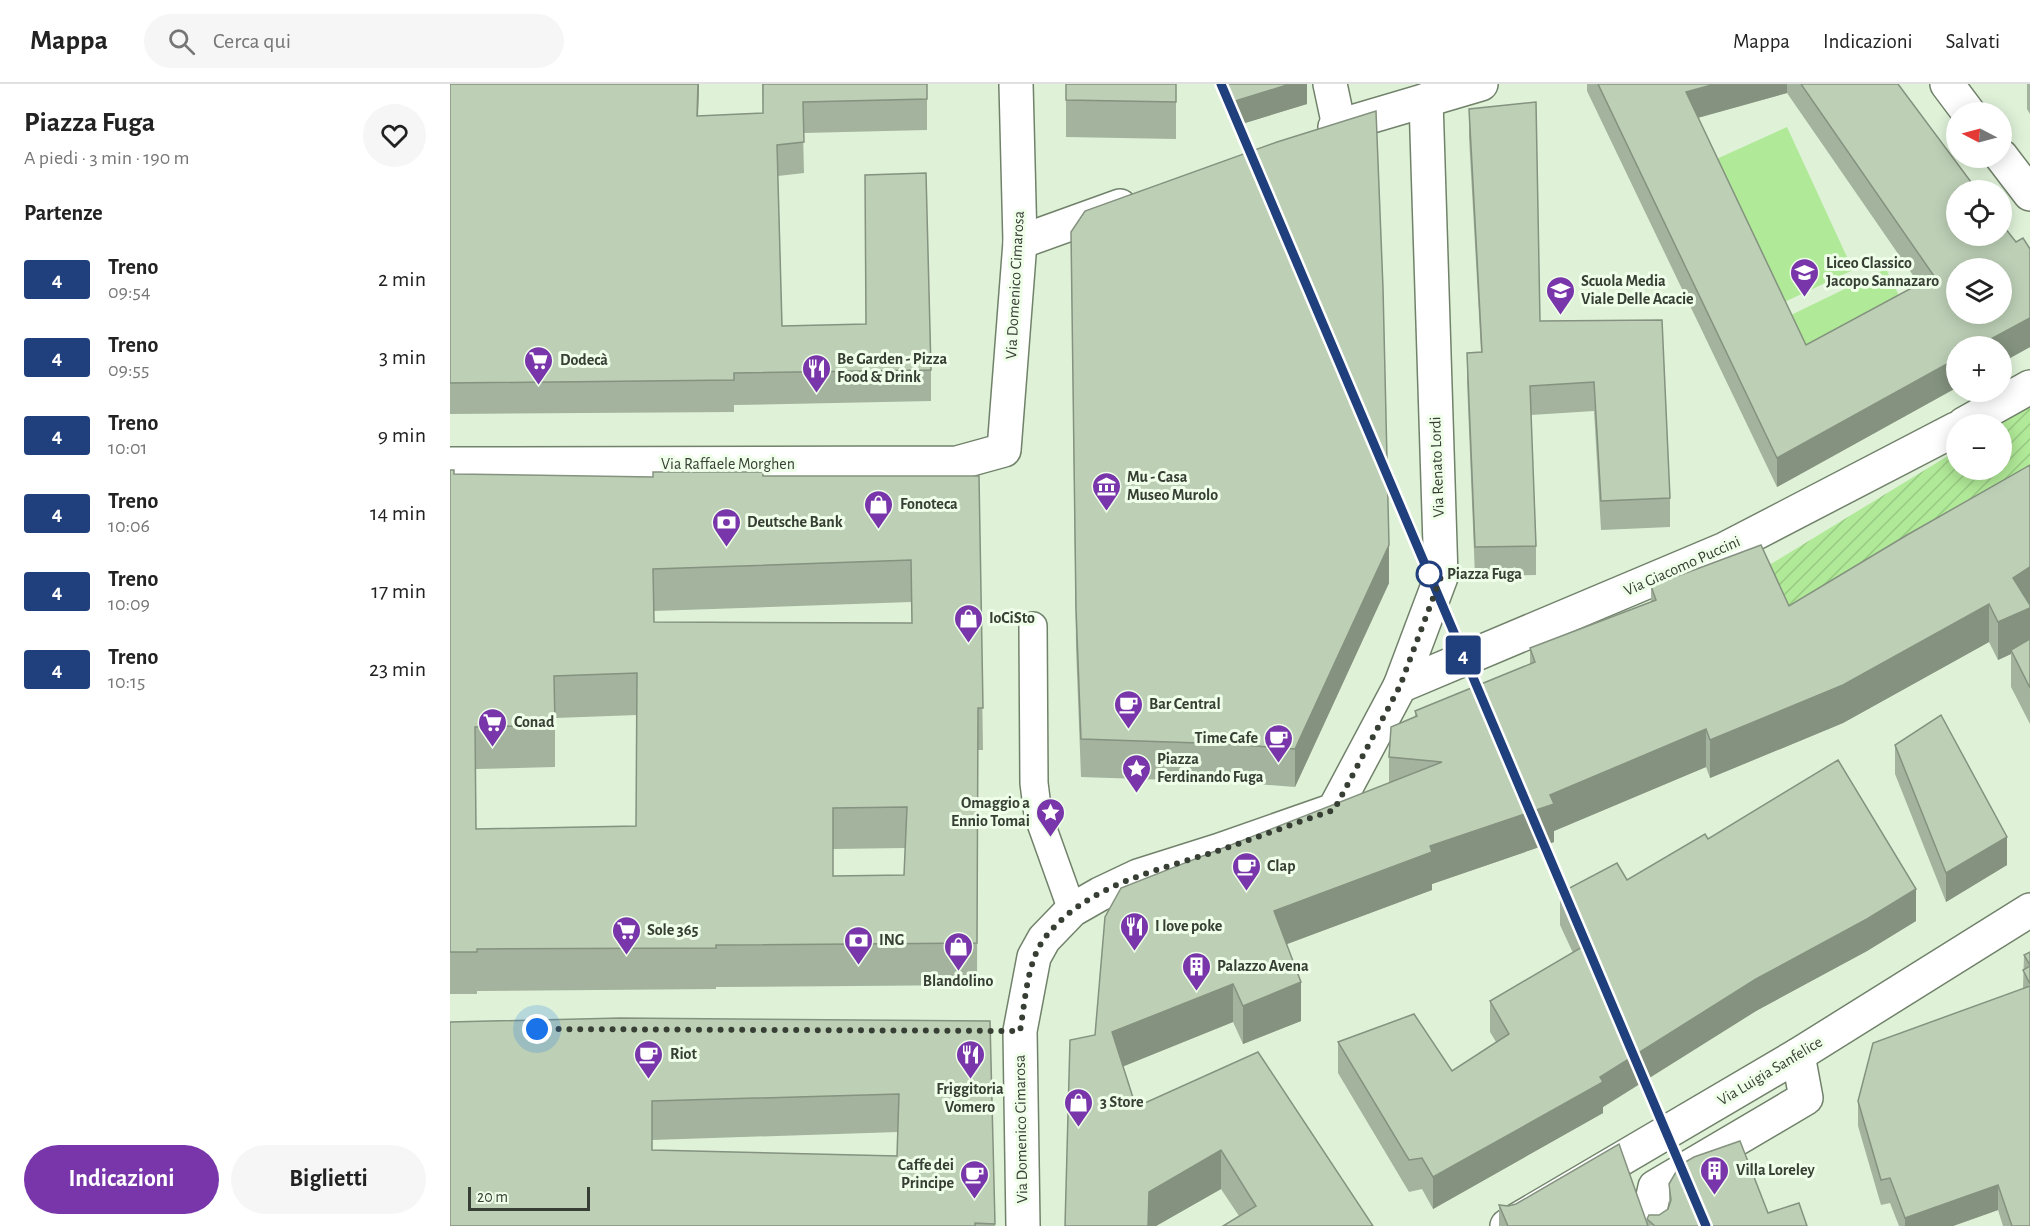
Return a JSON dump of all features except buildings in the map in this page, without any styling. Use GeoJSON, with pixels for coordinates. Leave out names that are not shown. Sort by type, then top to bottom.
{"type":"FeatureCollection","features":[{"type":"Feature","properties":{"kind":"street","name":"Via Domenico Cimarosa"},"geometry":{"type":"LineString","coordinates":[[1004,450],[1020,242],[1016,84]]}},
{"type":"Feature","properties":{"kind":"street"},"geometry":{"type":"LineString","coordinates":[[1330,84],[1339,126]]}},
{"type":"Feature","properties":{"kind":"street"},"geometry":{"type":"LineString","coordinates":[[1306,138],[1481,84]]}},
{"type":"Feature","properties":{"kind":"street"},"geometry":{"type":"LineString","coordinates":[[1947,84],[1960,102]]}},
{"type":"Feature","properties":{"kind":"street","name":"Via Renato Lordi"},"geometry":{"type":"LineString","coordinates":[[1072,910],[1138,876],[1334,810],[1400,686],[1441,577],[1426,100]]}},
{"type":"Feature","properties":{"kind":"street"},"geometry":{"type":"LineString","coordinates":[[2010,168],[2030,194]]}},
{"type":"Feature","properties":{"kind":"street"},"geometry":{"type":"LineString","coordinates":[[1020,242],[1152,194]]}},
{"type":"Feature","properties":{"kind":"street"},"geometry":{"type":"LineString","coordinates":[[1982,414],[2030,387]]}},
{"type":"Feature","properties":{"kind":"street","name":"Via Giacomo Puccini"},"geometry":{"type":"LineString","coordinates":[[1400,686],[1725,549],[1946,434]]}},
{"type":"Feature","properties":{"kind":"street","name":"Via Raffaele Morghen"},"geometry":{"type":"LineString","coordinates":[[450,464],[957,463],[1004,450]]}},
{"type":"Feature","properties":{"kind":"street"},"geometry":{"type":"LineString","coordinates":[[1039,626],[1033,669],[1034,783],[1038,815],[1072,910]]}},
{"type":"Feature","properties":{"kind":"street","name":"Via Domenico Cimarosa"},"geometry":{"type":"LineString","coordinates":[[1023,1226],[1008,1031],[1034,957],[1044,939],[1072,910]]}},
{"type":"Feature","properties":{"kind":"street","name":"Via Luigia Sanfelice"},"geometry":{"type":"LineString","coordinates":[[1507,1226],[1798,1055],[2030,910]]}},
{"type":"Feature","properties":{"kind":"street"},"geometry":{"type":"LineString","coordinates":[[1653,1226],[1649,1215],[1655,1188],[1806,1098],[1798,1055]]}},
{"type":"Feature","properties":{"kind":"green space"},"geometry":{"type":"Polygon","coordinates":[[[1787,127],[1853,270],[1778,305],[1712,161],[1787,127]]]}},
{"type":"Feature","properties":{"kind":"green space"},"geometry":{"type":"Polygon","coordinates":[[[1886,269],[1909,316],[1814,362],[1791,315],[1886,269]]]}},
{"type":"Feature","properties":{"kind":"green space"},"geometry":{"type":"Polygon","coordinates":[[[2030,405],[2030,504],[1828,730],[1761,570],[1946,457],[1946,480],[2012,480],[2012,416],[2030,405]]]}},
{"type":"Feature","properties":{"kind":"train","name":"4"},"geometry":{"type":"LineString","coordinates":[[1221,84],[1706,1226]]}},
{"type":"Feature","properties":{"kind":"place","name":"Liceo Classico Jacopo Sannazaro"},"geometry":{"type":"Point","coordinates":[1805,298]}},
{"type":"Feature","properties":{"kind":"place","name":"Scuola Media Viale Delle Acacie"},"geometry":{"type":"Point","coordinates":[1560,316]}},
{"type":"Feature","properties":{"kind":"place","name":"Dodecà"},"geometry":{"type":"Point","coordinates":[539,386]}},
{"type":"Feature","properties":{"kind":"place","name":"Be Garden - Pizza Food & Drink"},"geometry":{"type":"Point","coordinates":[816,394]}},
{"type":"Feature","properties":{"kind":"place","name":"Mu - Casa Museo Murolo"},"geometry":{"type":"Point","coordinates":[1106,512]}},
{"type":"Feature","properties":{"kind":"place","name":"Fonoteca"},"geometry":{"type":"Point","coordinates":[879,530]}},
{"type":"Feature","properties":{"kind":"place","name":"Deutsche Bank"},"geometry":{"type":"Point","coordinates":[726,548]}},
{"type":"Feature","properties":{"kind":"place","name":"Piazza Fuga"},"geometry":{"type":"Point","coordinates":[1429,574]}},
{"type":"Feature","properties":{"kind":"place","name":"IoCiSto"},"geometry":{"type":"Point","coordinates":[968,644]}},
{"type":"Feature","properties":{"kind":"place","name":"Bar Central"},"geometry":{"type":"Point","coordinates":[1128,730]}},
{"type":"Feature","properties":{"kind":"place","name":"Conad"},"geometry":{"type":"Point","coordinates":[493,748]}},
{"type":"Feature","properties":{"kind":"place","name":"Time Cafe"},"geometry":{"type":"Point","coordinates":[1279,764]}},
{"type":"Feature","properties":{"kind":"place","name":"Piazza Ferdinando Fuga"},"geometry":{"type":"Point","coordinates":[1136,794]}},
{"type":"Feature","properties":{"kind":"place","name":"Omaggio a Ennio Tomai"},"geometry":{"type":"Point","coordinates":[1051,838]}},
{"type":"Feature","properties":{"kind":"place","name":"Clap"},"geometry":{"type":"Point","coordinates":[1246,892]}},
{"type":"Feature","properties":{"kind":"place","name":"I love poke"},"geometry":{"type":"Point","coordinates":[1134,952]}},
{"type":"Feature","properties":{"kind":"place","name":"Sole 365"},"geometry":{"type":"Point","coordinates":[626,956]}},
{"type":"Feature","properties":{"kind":"place","name":"ING"},"geometry":{"type":"Point","coordinates":[858,966]}},
{"type":"Feature","properties":{"kind":"place","name":"Blandolino"},"geometry":{"type":"Point","coordinates":[958,972]}},
{"type":"Feature","properties":{"kind":"place","name":"Palazzo Avena"},"geometry":{"type":"Point","coordinates":[1196,992]}},
{"type":"Feature","properties":{"kind":"place","name":"Riot"},"geometry":{"type":"Point","coordinates":[649,1080]}},
{"type":"Feature","properties":{"kind":"place","name":"Friggitoria Vomero"},"geometry":{"type":"Point","coordinates":[970,1080]}},
{"type":"Feature","properties":{"kind":"place","name":"3 Store"},"geometry":{"type":"Point","coordinates":[1079,1128]}},
{"type":"Feature","properties":{"kind":"place","name":"Villa Loreley"},"geometry":{"type":"Point","coordinates":[1715,1196]}},
{"type":"Feature","properties":{"kind":"place","name":"Caffe dei Principe"},"geometry":{"type":"Point","coordinates":[975,1200]}},
{"type":"Feature","properties":{"kind":"route"},"geometry":{"type":"LineString","coordinates":[[537,1029],[1020,1031],[1034,957],[1044,939],[1072,910],[1138,876],[1334,810],[1400,686],[1441,577],[1429,574]]}}]}
